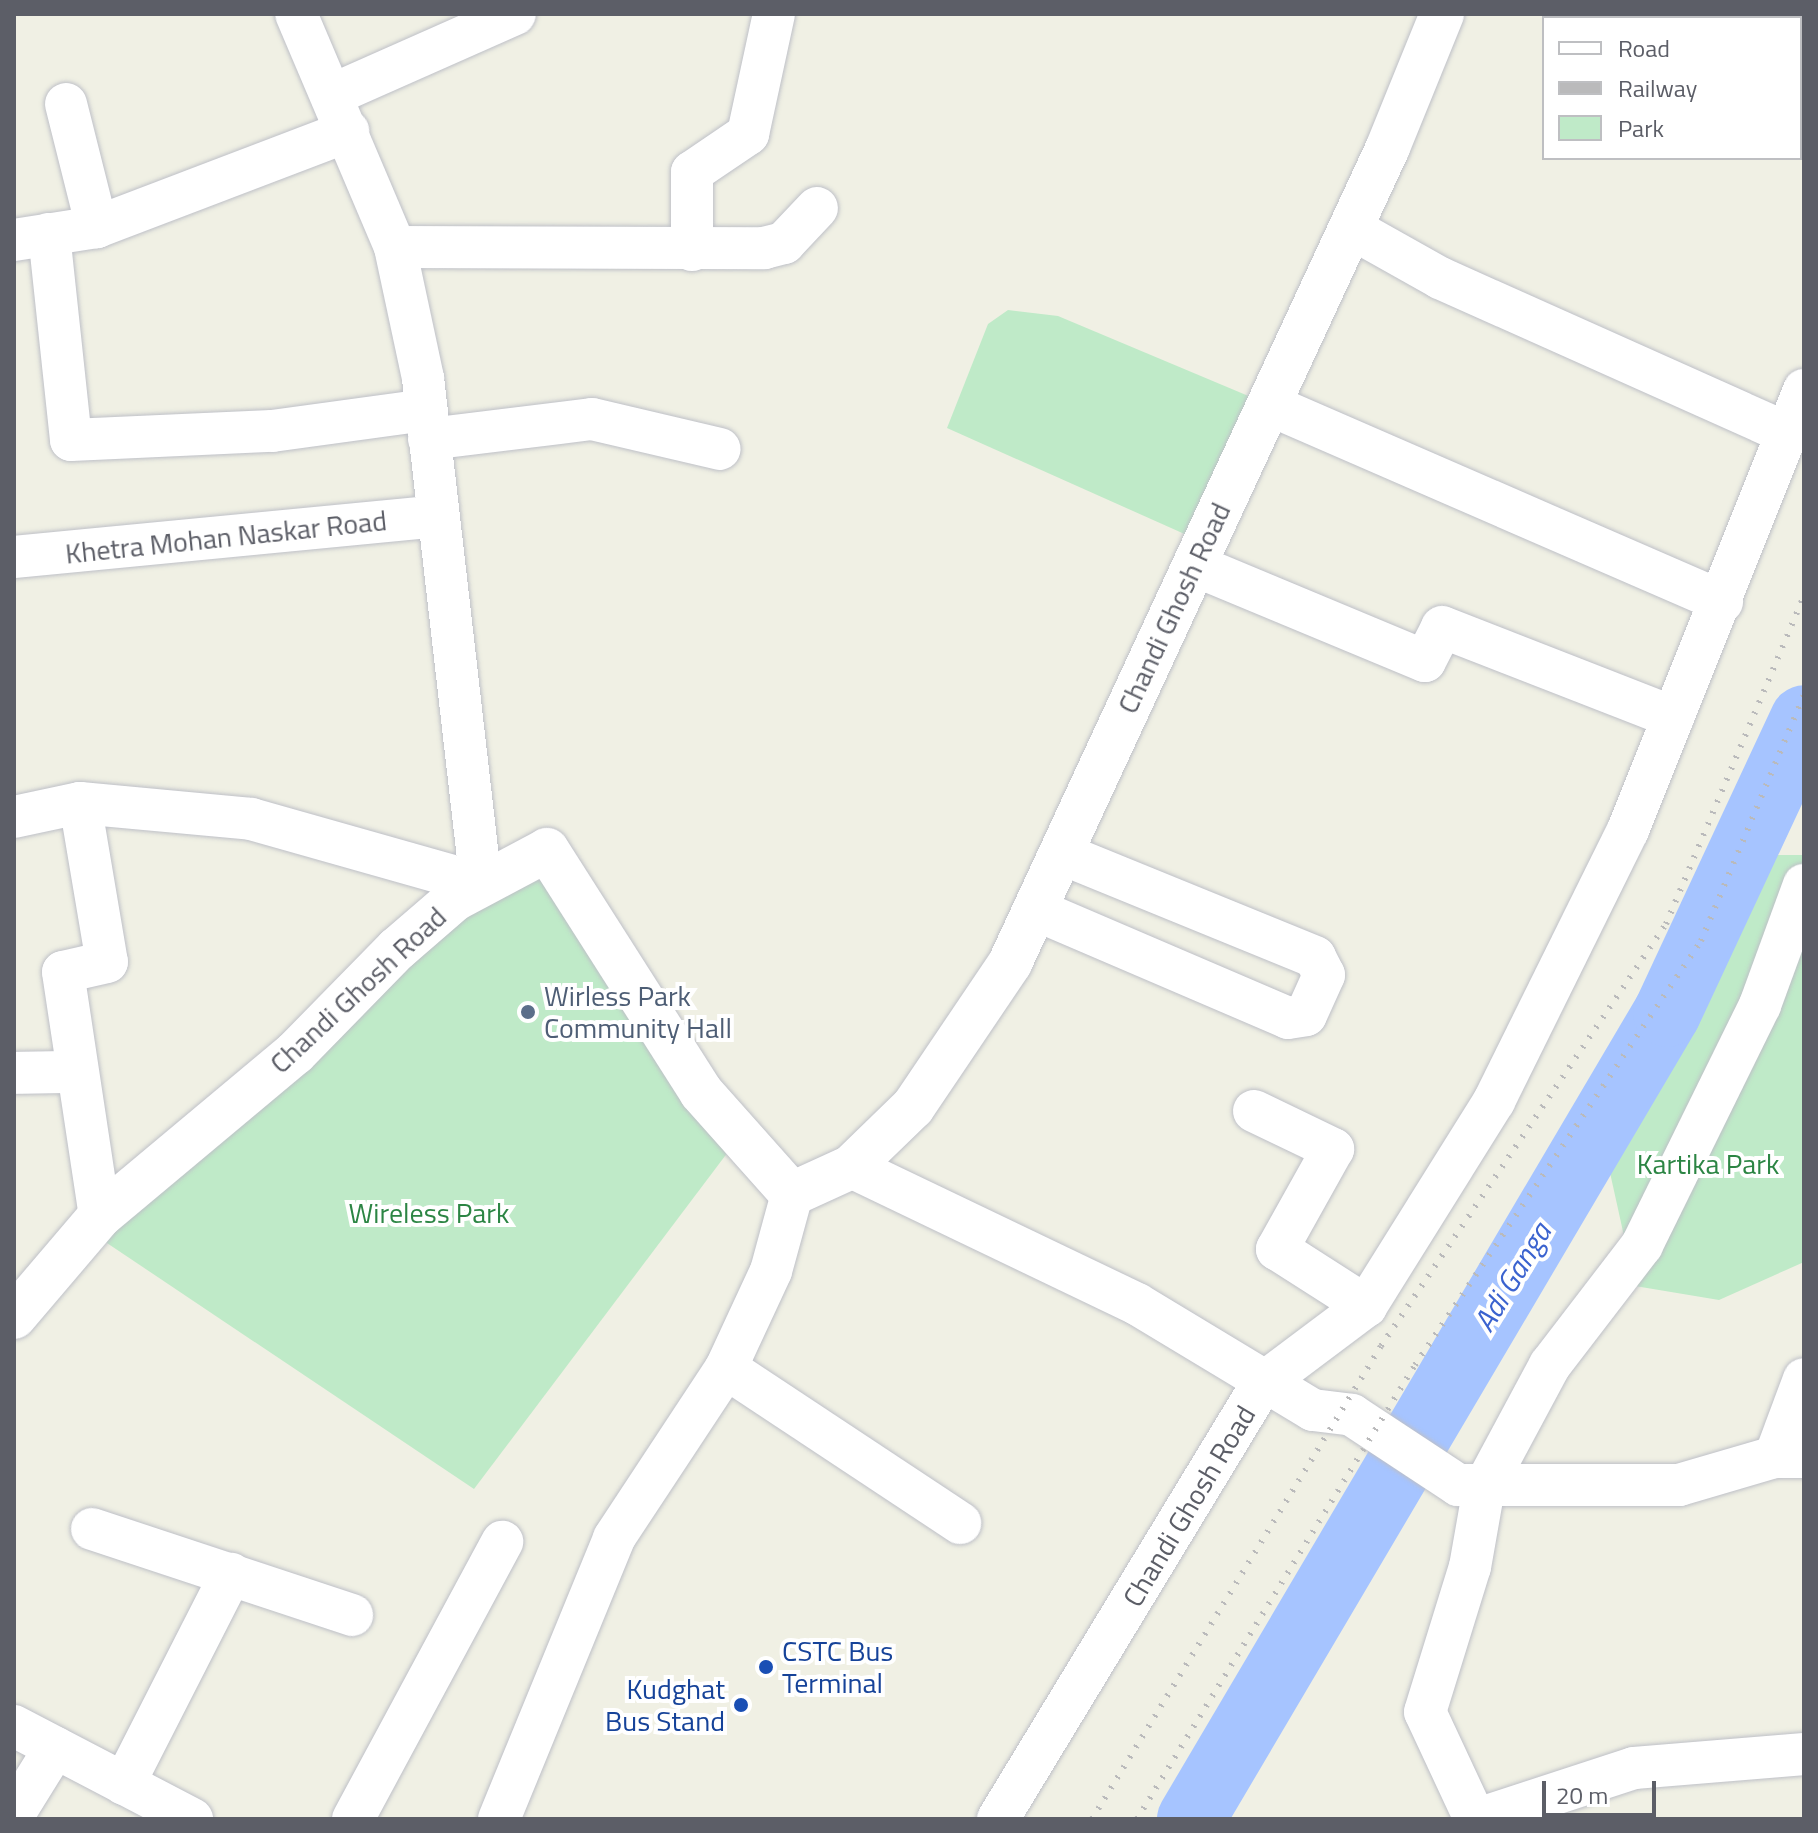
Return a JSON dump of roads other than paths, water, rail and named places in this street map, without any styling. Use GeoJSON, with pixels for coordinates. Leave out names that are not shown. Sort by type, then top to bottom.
{"type":"FeatureCollection","features":[{"type":"Feature","properties":{"kind":"street"},"geometry":{"type":"LineString","coordinates":[[14,817],[80,803],[251,819],[481,884],[427,425],[395,247],[296,14]]}},
{"type":"Feature","properties":{"kind":"street"},"geometry":{"type":"LineString","coordinates":[[515,14],[340,113],[97,227],[31,237],[71,440],[592,419],[720,449]]}},
{"type":"Feature","properties":{"kind":"street"},"geometry":{"type":"LineString","coordinates":[[692,250],[692,172],[748,134],[774,14]]}},
{"type":"Feature","properties":{"kind":"street","name":"Chandi Ghosh Road"},"geometry":{"type":"LineString","coordinates":[[14,1317],[100,1216],[295,1053],[397,949],[481,884],[547,850],[701,1092],[792,1194],[851,1167],[913,1107],[1010,963],[1351,228],[1442,14]]}},
{"type":"Feature","properties":{"kind":"street"},"geometry":{"type":"LineString","coordinates":[[66,104],[97,227]]}},
{"type":"Feature","properties":{"kind":"street"},"geometry":{"type":"LineString","coordinates":[[395,247],[692,250],[784,243],[817,208]]}},
{"type":"Feature","properties":{"kind":"street"},"geometry":{"type":"LineString","coordinates":[[1351,228],[1440,278],[1789,434]]}},
{"type":"Feature","properties":{"kind":"street"},"geometry":{"type":"LineString","coordinates":[[1804,390],[1722,602],[1628,830],[1500,1088],[1366,1306],[1262,1384],[1313,1410],[1352,1415],[1471,1487],[1679,1485],[1790,1457],[1804,1379]]}},
{"type":"Feature","properties":{"kind":"street"},"geometry":{"type":"LineString","coordinates":[[1270,405],[1722,602]]}},
{"type":"Feature","properties":{"kind":"street","name":"Khetra Mohan Naskar Road"},"geometry":{"type":"LineString","coordinates":[[14,557],[438,516]]}},
{"type":"Feature","properties":{"kind":"street"},"geometry":{"type":"LineString","coordinates":[[1194,565],[1425,661],[1442,627],[1673,717]]}},
{"type":"Feature","properties":{"kind":"street"},"geometry":{"type":"LineString","coordinates":[[80,803],[107,962],[63,972],[74,1072],[100,1216]]}},
{"type":"Feature","properties":{"kind":"street"},"geometry":{"type":"LineString","coordinates":[[1034,909],[1288,1018],[1306,1015],[1324,975],[1315,957],[1060,853]]}},
{"type":"Feature","properties":{"kind":"street"},"geometry":{"type":"LineString","coordinates":[[1804,885],[1760,1005],[1642,1245],[1550,1365],[1471,1487],[1470,1567],[1425,1712],[1476,1819],[1634,1768],[1804,1754]]}},
{"type":"Feature","properties":{"kind":"street"},"geometry":{"type":"LineString","coordinates":[[14,1073],[74,1072]]}},
{"type":"Feature","properties":{"kind":"street"},"geometry":{"type":"LineString","coordinates":[[1254,1111],[1333,1149],[1277,1249],[1366,1306]]}},
{"type":"Feature","properties":{"kind":"street","name":"Chandi Ghosh Road"},"geometry":{"type":"LineString","coordinates":[[851,1167],[1137,1304],[1262,1384],[998,1819]]}},
{"type":"Feature","properties":{"kind":"street"},"geometry":{"type":"LineString","coordinates":[[499,1819],[614,1538],[726,1368],[771,1271],[792,1194]]}},
{"type":"Feature","properties":{"kind":"street"},"geometry":{"type":"LineString","coordinates":[[726,1368],[960,1523]]}},
{"type":"Feature","properties":{"kind":"street"},"geometry":{"type":"LineString","coordinates":[[92,1529],[352,1615]]}},
{"type":"Feature","properties":{"kind":"street"},"geometry":{"type":"LineString","coordinates":[[353,1819],[502,1542]]}},
{"type":"Feature","properties":{"kind":"street"},"geometry":{"type":"LineString","coordinates":[[122,1797],[231,1574]]}},
{"type":"Feature","properties":{"kind":"street"},"geometry":{"type":"LineString","coordinates":[[14,1726],[55,1748],[122,1797],[192,1819]]}},
{"type":"Feature","properties":{"kind":"street"},"geometry":{"type":"LineString","coordinates":[[14,1814],[55,1748]]}},
{"type":"Feature","properties":{"kind":"waterway","name":"Adi Ganga"},"geometry":{"type":"LineString","coordinates":[[1191,1819],[1667,1013],[1804,719]]}},
{"type":"Feature","properties":{"kind":"railway"},"geometry":{"type":"LineString","coordinates":[[1092,1819],[1381,1346],[1666,924],[1804,595]]}},
{"type":"Feature","properties":{"kind":"railway"},"geometry":{"type":"LineString","coordinates":[[1137,1819],[1415,1365],[1701,941],[1804,695]]}},
{"type":"Feature","properties":{"kind":"place","name":"Wirless Park Community Hall"},"geometry":{"type":"Point","coordinates":[528,1012]}},
{"type":"Feature","properties":{"kind":"place","name":"CSTC Bus Terminal"},"geometry":{"type":"Point","coordinates":[766,1667]}},
{"type":"Feature","properties":{"kind":"place","name":"Kudghat Bus Stand"},"geometry":{"type":"Point","coordinates":[741,1705]}},
{"type":"Feature","properties":{"kind":"park label","name":"Kartika Park"},"geometry":{"type":"Point","coordinates":[1708,1164]}},
{"type":"Feature","properties":{"kind":"park label","name":"Wireless Park"},"geometry":{"type":"Point","coordinates":[429,1213]}}]}
